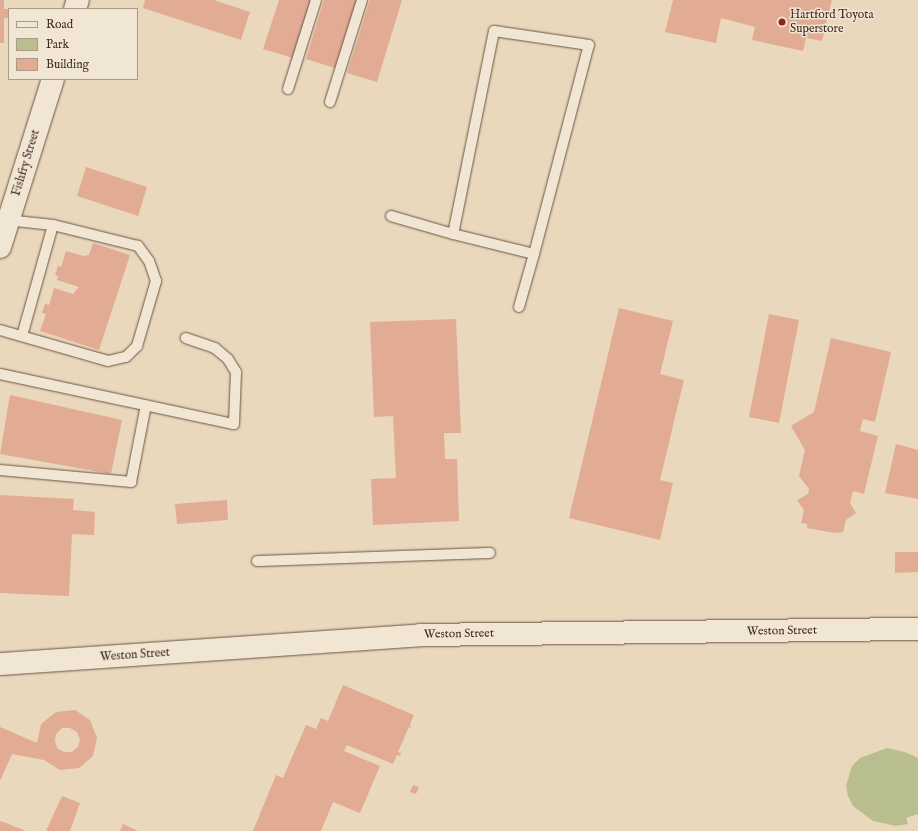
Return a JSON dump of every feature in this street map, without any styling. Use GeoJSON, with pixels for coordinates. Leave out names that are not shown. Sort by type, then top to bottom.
{"type":"FeatureCollection","features":[{"type":"Feature","properties":{"kind":"street","name":"Fishfry Street"},"geometry":{"type":"LineString","coordinates":[[0,247],[4,220],[53,80]]}},
{"type":"Feature","properties":{"kind":"street","name":"Weston Street"},"geometry":{"type":"LineString","coordinates":[[0,664],[420,635],[918,629]]}},
{"type":"Feature","properties":{"kind":"lane"},"geometry":{"type":"LineString","coordinates":[[288,89],[316,0]]}},
{"type":"Feature","properties":{"kind":"lane"},"geometry":{"type":"LineString","coordinates":[[330,102],[362,0]]}},
{"type":"Feature","properties":{"kind":"lane"},"geometry":{"type":"LineString","coordinates":[[453,234],[494,30],[589,45],[519,307]]}},
{"type":"Feature","properties":{"kind":"lane"},"geometry":{"type":"LineString","coordinates":[[391,216],[453,234],[534,254]]}},
{"type":"Feature","properties":{"kind":"lane"},"geometry":{"type":"LineString","coordinates":[[0,330],[108,361],[126,356],[137,346],[156,281],[149,260],[138,246],[53,225],[4,220]]}},
{"type":"Feature","properties":{"kind":"lane"},"geometry":{"type":"LineString","coordinates":[[22,336],[53,225]]}},
{"type":"Feature","properties":{"kind":"lane"},"geometry":{"type":"LineString","coordinates":[[0,374],[234,424],[236,372],[228,359],[215,348],[186,338]]}},
{"type":"Feature","properties":{"kind":"lane"},"geometry":{"type":"LineString","coordinates":[[0,470],[131,482],[146,405]]}},
{"type":"Feature","properties":{"kind":"lane"},"geometry":{"type":"LineString","coordinates":[[257,561],[490,553]]}},
{"type":"Feature","properties":{"kind":"green space"},"geometry":{"type":"Polygon","coordinates":[[[887,748],[905,752],[918,758],[918,814],[906,818],[908,824],[896,826],[873,821],[853,806],[848,796],[846,786],[852,766],[860,758],[887,748]]]}},
{"type":"Feature","properties":{"kind":"building"},"geometry":{"type":"Polygon","coordinates":[[[0,0],[4,0],[4,9],[8,9],[8,18],[4,18],[4,43],[0,43],[0,0]]]}},
{"type":"Feature","properties":{"kind":"building"},"geometry":{"type":"Polygon","coordinates":[[[145,0],[214,0],[250,12],[241,40],[143,8],[145,0]]]}},
{"type":"Feature","properties":{"kind":"building"},"geometry":{"type":"Polygon","coordinates":[[[279,0],[311,0],[293,58],[263,49],[279,0]]]}},
{"type":"Feature","properties":{"kind":"building"},"geometry":{"type":"Polygon","coordinates":[[[324,0],[357,0],[335,68],[306,59],[324,0]]]}},
{"type":"Feature","properties":{"kind":"building"},"geometry":{"type":"Polygon","coordinates":[[[370,0],[402,0],[377,82],[347,73],[370,0]]]}},
{"type":"Feature","properties":{"kind":"building","name":"Hartford Toyota Superstore"},"geometry":{"type":"Polygon","coordinates":[[[673,0],[832,0],[822,41],[806,38],[803,51],[752,40],[755,27],[721,18],[716,43],[665,32],[673,0]]]}},
{"type":"Feature","properties":{"kind":"building"},"geometry":{"type":"Polygon","coordinates":[[[86,167],[147,187],[138,216],[77,196],[86,167]]]}},
{"type":"Feature","properties":{"kind":"building"},"geometry":{"type":"Polygon","coordinates":[[[93,243],[130,255],[99,350],[40,331],[46,314],[42,313],[45,304],[49,305],[54,288],[73,294],[79,287],[57,280],[58,276],[55,275],[58,266],[61,267],[66,251],[84,256],[89,255],[93,243]]]}},
{"type":"Feature","properties":{"kind":"building"},"geometry":{"type":"Polygon","coordinates":[[[619,308],[673,321],[660,374],[684,380],[660,480],[673,483],[660,540],[569,518],[619,308]]]}},
{"type":"Feature","properties":{"kind":"building"},"geometry":{"type":"Polygon","coordinates":[[[769,314],[799,320],[779,423],[749,417],[769,314]]]}},
{"type":"Feature","properties":{"kind":"building"},"geometry":{"type":"Polygon","coordinates":[[[456,319],[461,433],[444,433],[445,459],[457,459],[459,521],[373,525],[371,479],[396,478],[393,416],[374,417],[370,322],[456,319]]]}},
{"type":"Feature","properties":{"kind":"building"},"geometry":{"type":"Polygon","coordinates":[[[831,338],[891,352],[875,422],[863,419],[860,431],[878,436],[864,494],[853,491],[850,503],[856,513],[846,520],[843,532],[835,533],[807,528],[807,524],[801,523],[804,510],[797,500],[808,494],[809,489],[799,476],[805,450],[791,426],[814,412],[831,338]]]}},
{"type":"Feature","properties":{"kind":"building"},"geometry":{"type":"Polygon","coordinates":[[[10,395],[122,420],[111,474],[0,454],[10,395]]]}},
{"type":"Feature","properties":{"kind":"building"},"geometry":{"type":"Polygon","coordinates":[[[896,444],[918,450],[918,499],[885,493],[896,444]]]}},
{"type":"Feature","properties":{"kind":"building"},"geometry":{"type":"Polygon","coordinates":[[[0,495],[74,499],[73,510],[95,512],[94,535],[72,534],[69,596],[0,593],[0,495]]]}},
{"type":"Feature","properties":{"kind":"building"},"geometry":{"type":"Polygon","coordinates":[[[227,500],[228,520],[177,524],[175,504],[227,500]]]}},
{"type":"Feature","properties":{"kind":"building"},"geometry":{"type":"Polygon","coordinates":[[[895,552],[918,552],[918,572],[895,573],[895,552]]]}},
{"type":"Feature","properties":{"kind":"building"},"geometry":{"type":"Polygon","coordinates":[[[343,685],[414,715],[410,724],[411,728],[409,727],[398,752],[401,753],[400,756],[397,755],[393,764],[347,745],[344,751],[380,766],[360,813],[333,802],[321,831],[253,831],[276,775],[283,778],[306,725],[316,729],[321,718],[328,721],[343,685]]]}},
{"type":"Feature","properties":{"kind":"building"},"geometry":{"type":"Polygon","coordinates":[[[75,710],[90,720],[97,738],[93,756],[79,768],[60,770],[44,760],[12,754],[0,781],[0,727],[37,743],[41,724],[56,712],[75,710]],[[62,728],[56,734],[55,741],[57,748],[64,752],[72,752],[78,747],[80,739],[77,732],[70,728],[62,728]]]}},
{"type":"Feature","properties":{"kind":"building"},"geometry":{"type":"Polygon","coordinates":[[[413,785],[419,787],[416,794],[410,792],[413,785]]]}},
{"type":"Feature","properties":{"kind":"building"},"geometry":{"type":"Polygon","coordinates":[[[62,796],[80,803],[70,831],[46,831],[62,796]]]}},
{"type":"Feature","properties":{"kind":"building"},"geometry":{"type":"Polygon","coordinates":[[[0,821],[6,823],[26,831],[0,831],[0,821]]]}},
{"type":"Feature","properties":{"kind":"building"},"geometry":{"type":"Polygon","coordinates":[[[123,824],[138,831],[120,831],[123,824]]]}},
{"type":"Feature","properties":{"kind":"place","name":"Hartford Toyota Superstore"},"geometry":{"type":"Point","coordinates":[782,22]}}]}
